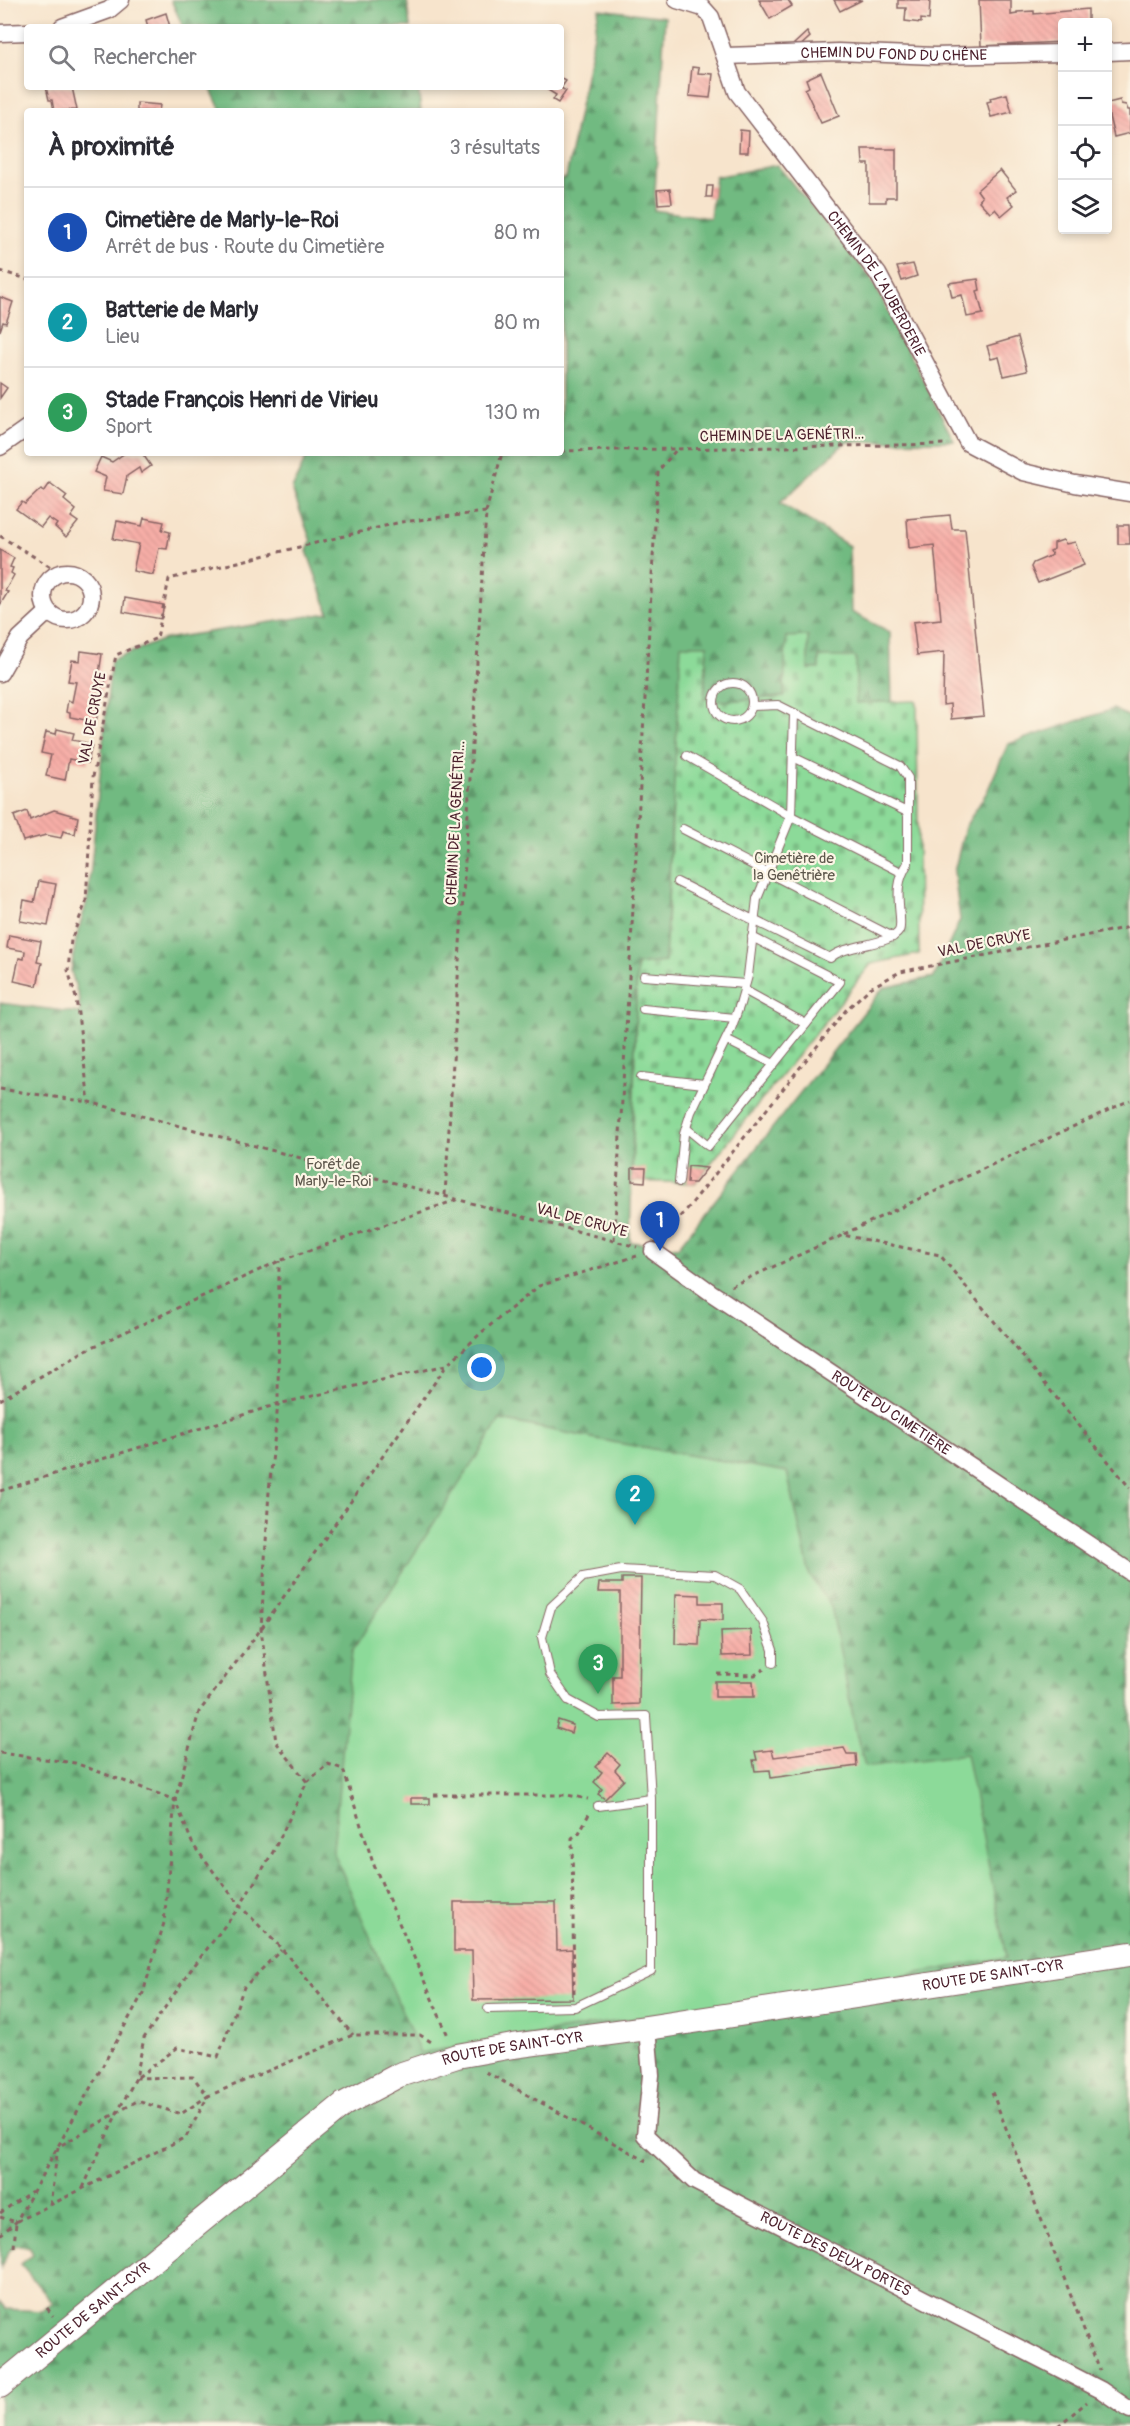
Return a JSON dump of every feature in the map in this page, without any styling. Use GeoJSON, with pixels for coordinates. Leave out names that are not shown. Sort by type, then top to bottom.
{"type":"FeatureCollection","features":[{"type":"Feature","properties":{"kind":"main road","name":"ROUTE DE SAINT-CYR"},"geometry":{"type":"LineString","coordinates":[[0,2386],[344,2103],[399,2075],[457,2056],[513,2046],[647,2028],[1130,1954]]}},
{"type":"Feature","properties":{"kind":"street"},"geometry":{"type":"LineString","coordinates":[[70,24],[109,10],[121,0]]}},
{"type":"Feature","properties":{"kind":"street","name":"CHEMIN DE L'AUBERDERIE"},"geometry":{"type":"LineString","coordinates":[[677,0],[703,8],[711,17],[737,92],[878,274],[968,443]]}},
{"type":"Feature","properties":{"kind":"street"},"geometry":{"type":"LineString","coordinates":[[0,33],[24,32]]}},
{"type":"Feature","properties":{"kind":"street","name":"CHEMIN DU FOND DU CHÊNE"},"geometry":{"type":"LineString","coordinates":[[724,51],[935,56],[1058,53]]}},
{"type":"Feature","properties":{"kind":"street"},"geometry":{"type":"LineString","coordinates":[[1112,52],[1130,51]]}},
{"type":"Feature","properties":{"kind":"street"},"geometry":{"type":"LineString","coordinates":[[0,447],[24,430]]}},
{"type":"Feature","properties":{"kind":"street"},"geometry":{"type":"LineString","coordinates":[[968,443],[1023,472],[1130,493]]}},
{"type":"Feature","properties":{"kind":"street"},"geometry":{"type":"LineString","coordinates":[[59,573],[78,574],[91,589],[90,606],[76,619],[60,620],[48,612],[42,598],[47,582],[59,573]]}},
{"type":"Feature","properties":{"kind":"street"},"geometry":{"type":"LineString","coordinates":[[0,673],[20,638],[48,612]]}},
{"type":"Feature","properties":{"kind":"street","name":"ROUTE DU CIMETIÈRE"},"geometry":{"type":"LineString","coordinates":[[653,1251],[713,1294],[1130,1572]]}},
{"type":"Feature","properties":{"kind":"street","name":"ROUTE DES DEUX PORTES"},"geometry":{"type":"LineString","coordinates":[[647,2028],[651,2075],[645,2135],[694,2181],[1101,2390],[1130,2410]]}},
{"type":"Feature","properties":{"kind":"lane"},"geometry":{"type":"LineString","coordinates":[[735,683],[747,688],[751,693],[753,706],[747,717],[729,722],[718,714],[714,702],[715,696],[723,686],[735,683]]}},
{"type":"Feature","properties":{"kind":"lane"},"geometry":{"type":"LineString","coordinates":[[677,882],[830,958],[848,948],[893,937],[899,931],[898,892],[901,872],[908,863],[908,778],[900,766],[778,705],[753,706]]}},
{"type":"Feature","properties":{"kind":"lane"},"geometry":{"type":"LineString","coordinates":[[679,1182],[686,1128],[691,1112],[735,1018],[745,987],[753,920],[767,872],[791,816],[794,713]]}},
{"type":"Feature","properties":{"kind":"lane"},"geometry":{"type":"LineString","coordinates":[[687,756],[791,816],[901,872]]}},
{"type":"Feature","properties":{"kind":"lane"},"geometry":{"type":"LineString","coordinates":[[794,757],[908,812]]}},
{"type":"Feature","properties":{"kind":"lane"},"geometry":{"type":"LineString","coordinates":[[683,829],[893,937]]}},
{"type":"Feature","properties":{"kind":"lane"},"geometry":{"type":"LineString","coordinates":[[686,1128],[708,1146],[840,982],[752,937]]}},
{"type":"Feature","properties":{"kind":"lane"},"geometry":{"type":"LineString","coordinates":[[644,976],[745,987],[806,1024]]}},
{"type":"Feature","properties":{"kind":"lane"},"geometry":{"type":"LineString","coordinates":[[643,1009],[735,1018]]}},
{"type":"Feature","properties":{"kind":"lane"},"geometry":{"type":"LineString","coordinates":[[726,1040],[774,1064]]}},
{"type":"Feature","properties":{"kind":"lane"},"geometry":{"type":"LineString","coordinates":[[641,1077],[704,1084]]}},
{"type":"Feature","properties":{"kind":"lane"},"geometry":{"type":"LineString","coordinates":[[488,2009],[575,2007],[651,1971],[651,1799],[646,1716],[599,1717],[568,1700],[550,1674],[542,1637],[551,1606],[583,1577],[593,1575],[621,1570],[715,1575],[740,1589],[763,1622],[773,1650],[773,1663]]}},
{"type":"Feature","properties":{"kind":"lane"},"geometry":{"type":"LineString","coordinates":[[598,1806],[651,1799]]}},
{"type":"Feature","properties":{"kind":"path"},"geometry":{"type":"LineString","coordinates":[[0,271],[24,278]]}},
{"type":"Feature","properties":{"kind":"path","name":"CHEMIN DE LA GENÉTRI..."},"geometry":{"type":"LineString","coordinates":[[564,451],[968,443]]}},
{"type":"Feature","properties":{"kind":"path"},"geometry":{"type":"LineString","coordinates":[[614,1240],[658,471],[677,449]]}},
{"type":"Feature","properties":{"kind":"path","name":"CHEMIN DE LA GENÉTRI..."},"geometry":{"type":"LineString","coordinates":[[445,1196],[486,512],[501,456]]}},
{"type":"Feature","properties":{"kind":"path","name":"VAL DE CRUYE"},"geometry":{"type":"LineString","coordinates":[[90,1102],[76,998],[68,970],[71,940],[86,902],[93,777],[116,656],[157,638],[169,579],[401,522],[486,512]]}},
{"type":"Feature","properties":{"kind":"path"},"geometry":{"type":"LineString","coordinates":[[0,536],[59,573]]}},
{"type":"Feature","properties":{"kind":"path","name":"VAL DE CRUYE"},"geometry":{"type":"LineString","coordinates":[[0,1089],[90,1102],[653,1251],[846,1010],[870,988],[900,972],[1130,927]]}},
{"type":"Feature","properties":{"kind":"path"},"geometry":{"type":"LineString","coordinates":[[713,1294],[1130,1100]]}},
{"type":"Feature","properties":{"kind":"path"},"geometry":{"type":"LineString","coordinates":[[0,1400],[86,1350],[279,1261],[459,1199]]}},
{"type":"Feature","properties":{"kind":"path"},"geometry":{"type":"LineString","coordinates":[[843,1235],[940,1255],[1130,1488]]}},
{"type":"Feature","properties":{"kind":"path"},"geometry":{"type":"LineString","coordinates":[[0,2235],[16,2222],[142,1993],[164,1923],[175,1800],[199,1712],[261,1629],[447,1365],[482,1332],[539,1286],[653,1251]]}},
{"type":"Feature","properties":{"kind":"path"},"geometry":{"type":"LineString","coordinates":[[279,1261],[278,1404],[269,1491],[261,1629],[276,1742],[307,1782]]}},
{"type":"Feature","properties":{"kind":"path"},"geometry":{"type":"LineString","coordinates":[[0,1491],[278,1404],[447,1365]]}},
{"type":"Feature","properties":{"kind":"path"},"geometry":{"type":"LineString","coordinates":[[717,1674],[755,1675],[773,1663]]}},
{"type":"Feature","properties":{"kind":"path"},"geometry":{"type":"LineString","coordinates":[[0,1753],[75,1763],[175,1800],[193,1845],[240,1906],[282,1949],[353,2035]]}},
{"type":"Feature","properties":{"kind":"path"},"geometry":{"type":"LineString","coordinates":[[84,2188],[117,2113],[136,2078],[144,2038],[190,1971],[240,1906],[273,1852],[307,1782],[328,1764],[343,1770],[373,1863],[457,2056]]}},
{"type":"Feature","properties":{"kind":"path"},"geometry":{"type":"LineString","coordinates":[[434,1795],[567,1795],[591,1799],[598,1806],[586,1816],[579,1833],[572,1838],[575,2007]]}},
{"type":"Feature","properties":{"kind":"path"},"geometry":{"type":"LineString","coordinates":[[136,2078],[177,2048],[218,2057],[244,1987],[282,1949]]}},
{"type":"Feature","properties":{"kind":"path"},"geometry":{"type":"LineString","coordinates":[[58,2147],[137,2101],[181,2114],[208,2096],[193,2077],[136,2078]]}},
{"type":"Feature","properties":{"kind":"path"},"geometry":{"type":"LineString","coordinates":[[992,2092],[1105,2384],[1101,2390],[1058,2426]]}},
{"type":"Feature","properties":{"kind":"path"},"geometry":{"type":"LineString","coordinates":[[50,2205],[58,2147]]}},
{"type":"Feature","properties":{"kind":"path"},"geometry":{"type":"LineString","coordinates":[[0,2213],[34,2190]]}},
{"type":"Feature","properties":{"kind":"path"},"geometry":{"type":"LineString","coordinates":[[14,2247],[16,2222]]}},
{"type":"Feature","properties":{"kind":"green space"},"geometry":{"type":"Polygon","coordinates":[[[171,0],[407,0],[410,24],[182,24],[171,0]]]}},
{"type":"Feature","properties":{"kind":"green space","name":"Forêt de Marly-le-Roi"},"geometry":{"type":"Polygon","coordinates":[[[599,9],[665,17],[654,210],[710,218],[715,177],[777,165],[871,278],[954,441],[846,442],[780,503],[849,546],[851,612],[890,632],[892,702],[856,703],[819,657],[819,669],[808,669],[807,636],[786,637],[785,697],[724,701],[704,699],[707,645],[672,812],[665,963],[637,965],[630,1242],[678,1247],[883,988],[934,977],[960,920],[954,872],[965,827],[987,792],[1008,744],[1113,709],[1130,717],[1130,2426],[0,2426],[0,2302],[6,2309],[42,2311],[53,2303],[20,2264],[33,2255],[30,2248],[17,2245],[10,2250],[0,2268],[0,1003],[80,1013],[79,999],[71,971],[76,939],[88,898],[111,660],[165,639],[329,613],[307,551],[311,541],[292,489],[307,456],[564,456],[564,178],[566,178],[599,9]],[[500,1420],[865,1768],[810,1576],[787,1472],[500,1420]]]}},
{"type":"Feature","properties":{"kind":"green space"},"geometry":{"type":"Polygon","coordinates":[[[211,90],[418,90],[421,108],[220,108],[211,90]]]}},
{"type":"Feature","properties":{"kind":"green space","name":"Cimetière de la Genêtrière"},"geometry":{"type":"Polygon","coordinates":[[[808,636],[808,669],[819,669],[819,657],[856,657],[856,703],[917,701],[919,954],[871,964],[695,1183],[632,1181],[637,965],[665,962],[681,645],[707,645],[704,699],[724,701],[784,697],[786,637],[808,636]]]}},
{"type":"Feature","properties":{"kind":"green space"},"geometry":{"type":"Polygon","coordinates":[[[500,1420],[787,1472],[810,1576],[831,1606],[865,1767],[966,1754],[1007,1957],[706,2011],[705,2007],[420,2053],[333,1851],[352,1651],[500,1420]]]}},
{"type":"Feature","properties":{"kind":"building"},"geometry":{"type":"Polygon","coordinates":[[[759,0],[788,0],[792,6],[770,19],[759,0]]]}},
{"type":"Feature","properties":{"kind":"building"},"geometry":{"type":"Polygon","coordinates":[[[834,0],[862,0],[840,11],[834,0]]]}},
{"type":"Feature","properties":{"kind":"building"},"geometry":{"type":"Polygon","coordinates":[[[898,0],[930,0],[929,20],[921,19],[921,23],[905,21],[906,8],[898,8],[898,0]]]}},
{"type":"Feature","properties":{"kind":"building"},"geometry":{"type":"Polygon","coordinates":[[[979,0],[1011,0],[1011,15],[1017,12],[1034,11],[1034,14],[1088,9],[1088,18],[1058,18],[1058,42],[981,46],[979,0]]]}},
{"type":"Feature","properties":{"kind":"building"},"geometry":{"type":"Polygon","coordinates":[[[166,13],[169,24],[147,24],[146,20],[166,13]]]}},
{"type":"Feature","properties":{"kind":"building"},"geometry":{"type":"Polygon","coordinates":[[[807,32],[810,37],[798,48],[794,44],[807,32]]]}},
{"type":"Feature","properties":{"kind":"building"},"geometry":{"type":"Polygon","coordinates":[[[692,67],[699,68],[698,73],[713,74],[710,98],[689,96],[692,67]]]}},
{"type":"Feature","properties":{"kind":"building"},"geometry":{"type":"Polygon","coordinates":[[[821,72],[839,116],[821,123],[805,89],[809,87],[806,79],[821,72]]]}},
{"type":"Feature","properties":{"kind":"building"},"geometry":{"type":"Polygon","coordinates":[[[47,90],[73,90],[77,108],[53,108],[52,100],[49,100],[47,90]]]}},
{"type":"Feature","properties":{"kind":"building"},"geometry":{"type":"Polygon","coordinates":[[[548,90],[566,91],[558,103],[553,100],[556,95],[548,90]]]}},
{"type":"Feature","properties":{"kind":"building"},"geometry":{"type":"Polygon","coordinates":[[[1007,94],[1012,112],[991,117],[987,102],[991,101],[990,98],[1007,94]]]}},
{"type":"Feature","properties":{"kind":"building"},"geometry":{"type":"Polygon","coordinates":[[[1120,100],[1121,104],[1126,105],[1130,110],[1130,133],[1114,137],[1112,102],[1120,100]]]}},
{"type":"Feature","properties":{"kind":"building"},"geometry":{"type":"Polygon","coordinates":[[[137,103],[160,105],[160,108],[137,108],[137,103]]]}},
{"type":"Feature","properties":{"kind":"building"},"geometry":{"type":"Polygon","coordinates":[[[740,130],[749,131],[748,152],[739,152],[740,130]]]}},
{"type":"Feature","properties":{"kind":"building"},"geometry":{"type":"Polygon","coordinates":[[[862,149],[896,149],[896,197],[886,197],[886,202],[869,202],[869,164],[863,164],[862,149]]]}},
{"type":"Feature","properties":{"kind":"building"},"geometry":{"type":"Polygon","coordinates":[[[1000,170],[1016,190],[1007,197],[1014,205],[1001,216],[995,209],[990,213],[979,201],[982,197],[977,190],[1000,170]]]}},
{"type":"Feature","properties":{"kind":"building"},"geometry":{"type":"Polygon","coordinates":[[[707,186],[713,186],[712,197],[706,197],[707,186]]]}},
{"type":"Feature","properties":{"kind":"building"},"geometry":{"type":"Polygon","coordinates":[[[670,189],[672,203],[658,204],[657,190],[670,189]]]}},
{"type":"Feature","properties":{"kind":"building"},"geometry":{"type":"Polygon","coordinates":[[[913,264],[917,276],[902,281],[897,267],[913,264]]]}},
{"type":"Feature","properties":{"kind":"building"},"geometry":{"type":"Polygon","coordinates":[[[978,279],[980,290],[977,291],[983,314],[967,317],[962,295],[952,297],[949,283],[978,279]]]}},
{"type":"Feature","properties":{"kind":"building"},"geometry":{"type":"Polygon","coordinates":[[[0,297],[13,302],[6,323],[3,322],[0,331],[0,297]]]}},
{"type":"Feature","properties":{"kind":"building"},"geometry":{"type":"Polygon","coordinates":[[[1018,337],[1027,371],[1004,376],[999,357],[991,359],[987,346],[1018,337]]]}},
{"type":"Feature","properties":{"kind":"building"},"geometry":{"type":"Polygon","coordinates":[[[0,383],[7,388],[0,398],[0,383]]]}},
{"type":"Feature","properties":{"kind":"building"},"geometry":{"type":"Polygon","coordinates":[[[121,456],[144,456],[151,466],[141,473],[139,468],[127,476],[123,494],[103,491],[106,477],[94,472],[101,457],[112,462],[121,456]]]}},
{"type":"Feature","properties":{"kind":"building"},"geometry":{"type":"Polygon","coordinates":[[[50,483],[67,496],[64,500],[76,510],[71,517],[78,522],[66,537],[55,527],[57,524],[48,518],[41,527],[16,509],[41,489],[44,492],[50,483]]]}},
{"type":"Feature","properties":{"kind":"building"},"geometry":{"type":"Polygon","coordinates":[[[950,515],[952,529],[965,529],[984,716],[951,719],[950,704],[943,705],[944,652],[917,655],[913,622],[941,619],[934,545],[909,548],[907,519],[950,515]]]}},
{"type":"Feature","properties":{"kind":"building"},"geometry":{"type":"Polygon","coordinates":[[[144,518],[164,522],[162,530],[170,532],[167,549],[159,548],[153,575],[133,571],[139,544],[113,539],[117,521],[142,526],[144,518]]]}},
{"type":"Feature","properties":{"kind":"building"},"geometry":{"type":"Polygon","coordinates":[[[1118,525],[1129,525],[1130,544],[1118,544],[1118,525]]]}},
{"type":"Feature","properties":{"kind":"building"},"geometry":{"type":"Polygon","coordinates":[[[1063,540],[1066,544],[1075,542],[1084,565],[1038,583],[1031,567],[1033,563],[1052,555],[1050,551],[1054,549],[1054,543],[1063,540]]]}},
{"type":"Feature","properties":{"kind":"building"},"geometry":{"type":"Polygon","coordinates":[[[0,550],[14,558],[10,567],[13,568],[11,573],[14,575],[0,605],[0,550]]]}},
{"type":"Feature","properties":{"kind":"building"},"geometry":{"type":"Polygon","coordinates":[[[125,598],[164,605],[161,619],[123,612],[125,598]]]}},
{"type":"Feature","properties":{"kind":"building"},"geometry":{"type":"Polygon","coordinates":[[[81,651],[102,654],[99,674],[106,676],[96,722],[70,717],[70,713],[66,712],[68,700],[72,702],[76,682],[68,681],[72,660],[80,661],[81,651]]]}},
{"type":"Feature","properties":{"kind":"building"},"geometry":{"type":"Polygon","coordinates":[[[57,729],[74,733],[72,740],[92,744],[88,763],[69,759],[65,780],[46,776],[51,755],[41,753],[46,732],[56,734],[57,729]]]}},
{"type":"Feature","properties":{"kind":"building"},"geometry":{"type":"Polygon","coordinates":[[[54,810],[78,817],[75,834],[63,831],[61,838],[46,835],[23,841],[14,816],[27,811],[30,820],[54,810]]]}},
{"type":"Feature","properties":{"kind":"building"},"geometry":{"type":"Polygon","coordinates":[[[39,881],[56,884],[48,926],[20,921],[24,900],[34,902],[39,881]]]}},
{"type":"Feature","properties":{"kind":"building"},"geometry":{"type":"Polygon","coordinates":[[[9,935],[41,941],[37,962],[42,963],[37,986],[14,981],[19,958],[24,959],[25,951],[7,948],[9,935]]]}},
{"type":"Feature","properties":{"kind":"building"},"geometry":{"type":"Polygon","coordinates":[[[688,1166],[707,1168],[695,1183],[687,1183],[688,1166]]]}},
{"type":"Feature","properties":{"kind":"building"},"geometry":{"type":"Polygon","coordinates":[[[632,1168],[646,1168],[645,1182],[632,1181],[632,1168]]]}},
{"type":"Feature","properties":{"kind":"building"},"geometry":{"type":"Polygon","coordinates":[[[622,1578],[641,1578],[639,1704],[613,1705],[613,1676],[620,1676],[620,1592],[598,1592],[599,1583],[622,1583],[622,1578]]]}},
{"type":"Feature","properties":{"kind":"building"},"geometry":{"type":"Polygon","coordinates":[[[676,1594],[700,1595],[700,1603],[723,1603],[723,1620],[700,1619],[699,1645],[675,1644],[676,1594]]]}},
{"type":"Feature","properties":{"kind":"building"},"geometry":{"type":"Polygon","coordinates":[[[751,1630],[752,1655],[722,1656],[721,1631],[751,1630]]]}},
{"type":"Feature","properties":{"kind":"building"},"geometry":{"type":"Polygon","coordinates":[[[715,1681],[753,1681],[754,1697],[715,1697],[715,1681]]]}},
{"type":"Feature","properties":{"kind":"building"},"geometry":{"type":"Polygon","coordinates":[[[558,1720],[573,1725],[571,1733],[556,1728],[558,1720]]]}},
{"type":"Feature","properties":{"kind":"building"},"geometry":{"type":"Polygon","coordinates":[[[844,1748],[847,1754],[856,1754],[857,1766],[771,1778],[770,1770],[755,1771],[753,1760],[757,1760],[755,1752],[772,1750],[774,1757],[844,1748]]]}},
{"type":"Feature","properties":{"kind":"building"},"geometry":{"type":"Polygon","coordinates":[[[608,1753],[620,1764],[615,1770],[624,1780],[605,1799],[598,1794],[602,1789],[594,1782],[602,1772],[595,1767],[608,1753]]]}},
{"type":"Feature","properties":{"kind":"building"},"geometry":{"type":"Polygon","coordinates":[[[411,1798],[430,1798],[430,1804],[411,1804],[411,1798]]]}},
{"type":"Feature","properties":{"kind":"building"},"geometry":{"type":"Polygon","coordinates":[[[454,1902],[556,1902],[557,1950],[572,1949],[573,1999],[473,2000],[472,1951],[454,1951],[454,1902]]]}},
{"type":"Feature","properties":{"kind":"place","name":"Cimetière de Marly-le-Roi"},"geometry":{"type":"Point","coordinates":[660,1251]}},
{"type":"Feature","properties":{"kind":"place","name":"Batterie de Marly"},"geometry":{"type":"Point","coordinates":[635,1525]}},
{"type":"Feature","properties":{"kind":"place","name":"Stade François Henri de Virieu"},"geometry":{"type":"Point","coordinates":[598,1694]}}]}
